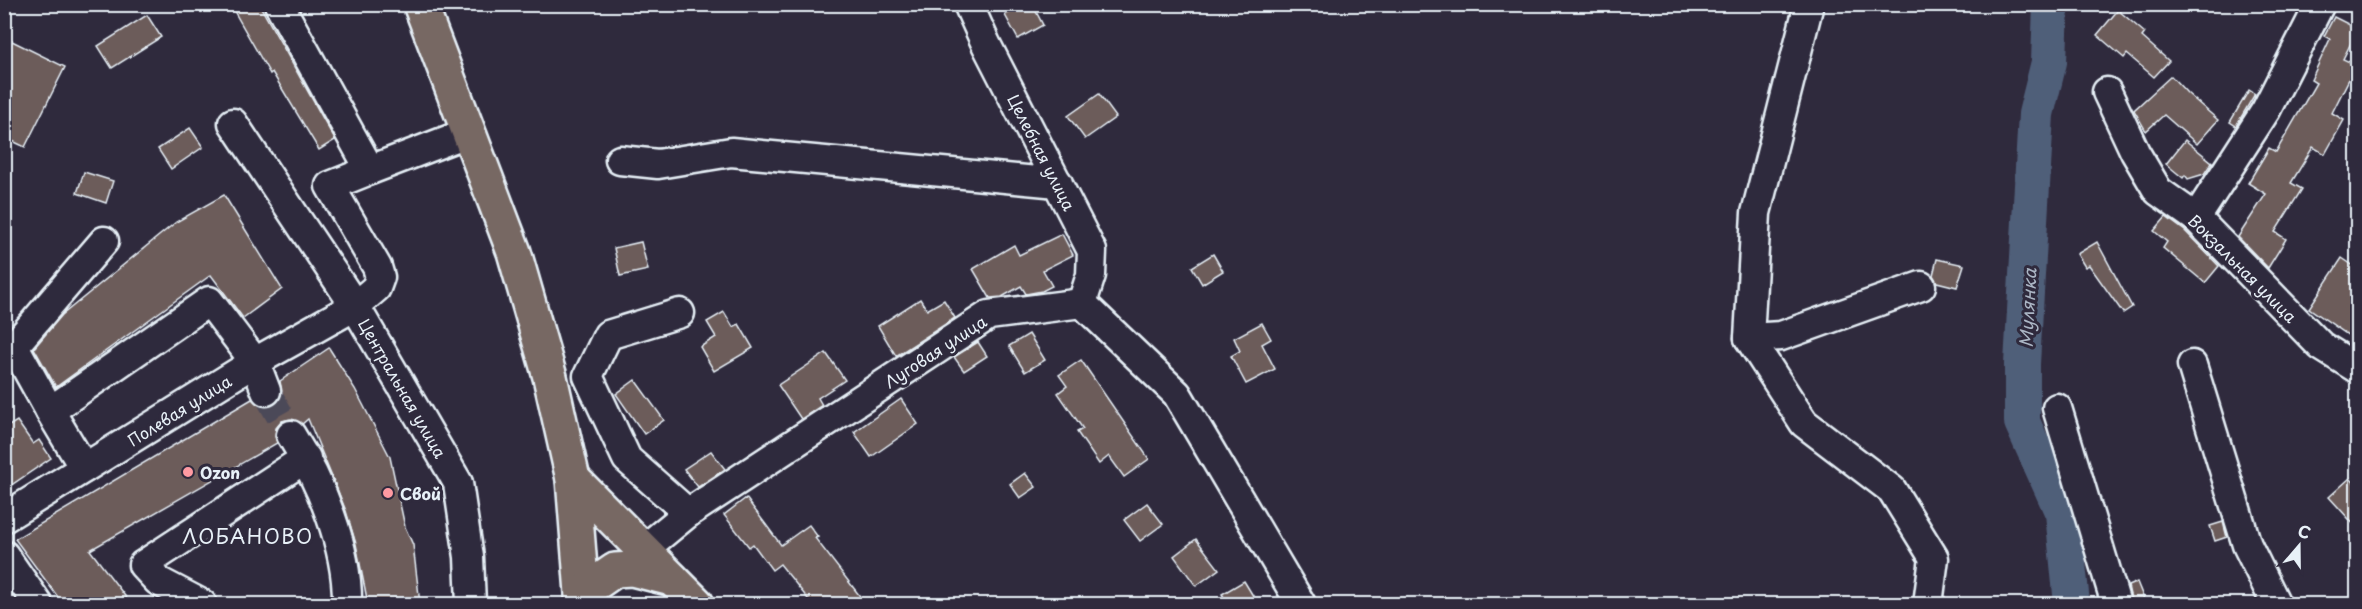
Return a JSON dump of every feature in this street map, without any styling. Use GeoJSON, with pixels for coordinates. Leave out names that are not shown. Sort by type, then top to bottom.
{"type":"FeatureCollection","features":[{"type":"Feature","properties":{"kind":"main road"},"geometry":{"type":"LineString","coordinates":[[420,4],[514,252],[550,377],[573,479],[582,599]]}},
{"type":"Feature","properties":{"kind":"main road"},"geometry":{"type":"LineString","coordinates":[[573,479],[697,604]]}},
{"type":"Feature","properties":{"kind":"main road"},"geometry":{"type":"LineString","coordinates":[[582,599],[615,570],[632,569],[672,579]]}},
{"type":"Feature","properties":{"kind":"street"},"geometry":{"type":"LineString","coordinates":[[279,4],[370,170],[469,132]]}},
{"type":"Feature","properties":{"kind":"street","name":"Целебная улица"},"geometry":{"type":"LineString","coordinates":[[968,4],[986,44],[1092,251],[1091,275],[1082,303]]}},
{"type":"Feature","properties":{"kind":"street"},"geometry":{"type":"LineString","coordinates":[[1809,4],[1756,213],[1749,338],[1804,423],[1892,490],[1934,558],[1928,604]]}},
{"type":"Feature","properties":{"kind":"street"},"geometry":{"type":"LineString","coordinates":[[2196,218],[2266,110],[2320,4]]}},
{"type":"Feature","properties":{"kind":"street","name":"Вокзальная улица"},"geometry":{"type":"LineString","coordinates":[[2107,93],[2134,152],[2158,191],[2196,218],[2321,346],[2358,369]]}},
{"type":"Feature","properties":{"kind":"street"},"geometry":{"type":"LineString","coordinates":[[232,123],[355,306]]}},
{"type":"Feature","properties":{"kind":"street"},"geometry":{"type":"LineString","coordinates":[[620,159],[658,164],[731,152],[1058,183]]}},
{"type":"Feature","properties":{"kind":"street","name":"Центральная улица"},"geometry":{"type":"LineString","coordinates":[[370,170],[330,186],[380,274],[374,290],[355,306],[458,483],[469,557],[471,604]]}},
{"type":"Feature","properties":{"kind":"street"},"geometry":{"type":"LineString","coordinates":[[84,468],[14,346],[104,241]]}},
{"type":"Feature","properties":{"kind":"street"},"geometry":{"type":"LineString","coordinates":[[1749,338],[1781,336],[1921,286]]}},
{"type":"Feature","properties":{"kind":"street"},"geometry":{"type":"LineString","coordinates":[[50,411],[209,301],[255,362],[266,391]]}},
{"type":"Feature","properties":{"kind":"street"},"geometry":{"type":"LineString","coordinates":[[1082,303],[1177,394],[1301,604]]}},
{"type":"Feature","properties":{"kind":"street","name":"Луговая улица"},"geometry":{"type":"LineString","coordinates":[[643,550],[688,513],[989,315],[1082,303]]}},
{"type":"Feature","properties":{"kind":"street","name":"Полевая улица"},"geometry":{"type":"LineString","coordinates":[[4,518],[255,362],[355,306]]}},
{"type":"Feature","properties":{"kind":"street"},"geometry":{"type":"LineString","coordinates":[[680,313],[608,335],[588,376],[627,459],[688,513]]}},
{"type":"Feature","properties":{"kind":"street"},"geometry":{"type":"LineString","coordinates":[[2192,365],[2247,545],[2276,604]]}},
{"type":"Feature","properties":{"kind":"street"},"geometry":{"type":"LineString","coordinates":[[2057,408],[2116,604]]}},
{"type":"Feature","properties":{"kind":"street"},"geometry":{"type":"LineString","coordinates":[[291,435],[306,458],[334,526],[348,588],[347,604]]}},
{"type":"Feature","properties":{"kind":"street"},"geometry":{"type":"LineString","coordinates":[[202,604],[158,581],[143,565],[306,458]]}},
{"type":"Feature","properties":{"kind":"street"},"geometry":{"type":"LineString","coordinates":[[4,555],[38,604]]}},
{"type":"Feature","properties":{"kind":"building"},"geometry":{"type":"Polygon","coordinates":[[[230,4],[259,4],[335,140],[319,150],[272,72],[270,74],[230,4]]]}},
{"type":"Feature","properties":{"kind":"building"},"geometry":{"type":"Polygon","coordinates":[[[1024,4],[1032,4],[1043,25],[1018,39],[1005,15],[1024,4]]]}},
{"type":"Feature","properties":{"kind":"building"},"geometry":{"type":"Polygon","coordinates":[[[2118,10],[2145,33],[2142,37],[2169,61],[2154,77],[2127,54],[2124,58],[2097,35],[2118,10]]]}},
{"type":"Feature","properties":{"kind":"building"},"geometry":{"type":"Polygon","coordinates":[[[147,15],[161,37],[112,68],[98,46],[147,15]]]}},
{"type":"Feature","properties":{"kind":"building"},"geometry":{"type":"Polygon","coordinates":[[[2334,17],[2358,29],[2343,59],[2356,65],[2332,113],[2344,120],[2325,154],[2313,147],[2291,183],[2302,189],[2275,232],[2286,239],[2268,268],[2238,237],[2266,194],[2248,183],[2269,148],[2276,152],[2316,83],[2311,80],[2330,39],[2324,36],[2334,17]]]}},
{"type":"Feature","properties":{"kind":"building"},"geometry":{"type":"Polygon","coordinates":[[[12,41],[65,67],[25,147],[4,137],[4,56],[12,41]]]}},
{"type":"Feature","properties":{"kind":"building"},"geometry":{"type":"Polygon","coordinates":[[[2171,76],[2218,120],[2197,144],[2164,115],[2146,131],[2134,110],[2171,76]]]}},
{"type":"Feature","properties":{"kind":"building"},"geometry":{"type":"Polygon","coordinates":[[[2249,90],[2255,94],[2236,126],[2230,122],[2249,90]]]}},
{"type":"Feature","properties":{"kind":"building"},"geometry":{"type":"Polygon","coordinates":[[[1099,94],[1116,117],[1085,139],[1068,116],[1099,94]]]}},
{"type":"Feature","properties":{"kind":"building"},"geometry":{"type":"Polygon","coordinates":[[[190,128],[203,147],[171,169],[158,149],[190,128]]]}},
{"type":"Feature","properties":{"kind":"building"},"geometry":{"type":"Polygon","coordinates":[[[2185,140],[2212,162],[2204,174],[2188,179],[2185,175],[2183,178],[2166,164],[2185,140]]]}},
{"type":"Feature","properties":{"kind":"building"},"geometry":{"type":"Polygon","coordinates":[[[84,172],[113,181],[106,203],[77,193],[84,172]]]}},
{"type":"Feature","properties":{"kind":"building"},"geometry":{"type":"Polygon","coordinates":[[[224,195],[282,289],[243,318],[211,275],[56,387],[34,348],[62,315],[176,222],[224,195]]]}},
{"type":"Feature","properties":{"kind":"building"},"geometry":{"type":"Polygon","coordinates":[[[2166,217],[2185,231],[2219,266],[2205,283],[2163,248],[2167,242],[2154,231],[2166,217]]]}},
{"type":"Feature","properties":{"kind":"building"},"geometry":{"type":"Polygon","coordinates":[[[1062,234],[1073,255],[1043,270],[1052,286],[1042,291],[1026,294],[1021,286],[1002,297],[990,298],[973,269],[1014,245],[1019,255],[1062,234]]]}},
{"type":"Feature","properties":{"kind":"building"},"geometry":{"type":"Polygon","coordinates":[[[641,242],[648,270],[620,276],[614,248],[641,242]]]}},
{"type":"Feature","properties":{"kind":"building"},"geometry":{"type":"Polygon","coordinates":[[[2097,242],[2132,307],[2123,313],[2089,265],[2085,267],[2077,254],[2097,242]]]}},
{"type":"Feature","properties":{"kind":"building"},"geometry":{"type":"Polygon","coordinates":[[[1213,254],[1223,271],[1202,284],[1192,267],[1213,254]]]}},
{"type":"Feature","properties":{"kind":"building"},"geometry":{"type":"Polygon","coordinates":[[[2342,258],[2358,269],[2358,342],[2309,308],[2342,258]]]}},
{"type":"Feature","properties":{"kind":"building"},"geometry":{"type":"Polygon","coordinates":[[[1937,259],[1964,265],[1957,287],[1937,282],[1933,275],[1937,259]]]}},
{"type":"Feature","properties":{"kind":"building"},"geometry":{"type":"Polygon","coordinates":[[[920,299],[927,310],[944,300],[955,318],[896,356],[878,326],[920,299]]]}},
{"type":"Feature","properties":{"kind":"building"},"geometry":{"type":"Polygon","coordinates":[[[724,312],[733,327],[739,324],[753,348],[714,371],[700,347],[716,337],[707,322],[724,312]]]}},
{"type":"Feature","properties":{"kind":"building"},"geometry":{"type":"Polygon","coordinates":[[[1262,323],[1271,339],[1262,344],[1275,369],[1246,384],[1231,356],[1240,351],[1234,338],[1262,323]]]}},
{"type":"Feature","properties":{"kind":"building"},"geometry":{"type":"Polygon","coordinates":[[[1029,334],[1045,360],[1025,372],[1009,346],[1029,334]]]}},
{"type":"Feature","properties":{"kind":"building"},"geometry":{"type":"Polygon","coordinates":[[[978,342],[987,356],[964,371],[954,357],[978,342]]]}},
{"type":"Feature","properties":{"kind":"building"},"geometry":{"type":"Polygon","coordinates":[[[329,348],[355,389],[390,457],[405,527],[413,545],[420,604],[368,604],[356,544],[346,511],[308,419],[302,424],[291,419],[282,421],[276,428],[277,443],[90,550],[131,604],[63,604],[15,539],[252,399],[263,407],[272,406],[279,401],[282,394],[280,381],[329,348]]]}},
{"type":"Feature","properties":{"kind":"building"},"geometry":{"type":"Polygon","coordinates":[[[826,353],[845,380],[818,398],[822,405],[801,419],[778,385],[826,353]]]}},
{"type":"Feature","properties":{"kind":"building"},"geometry":{"type":"Polygon","coordinates":[[[1081,360],[1149,459],[1124,477],[1109,456],[1099,464],[1077,432],[1083,429],[1058,393],[1067,386],[1059,375],[1081,360]]]}},
{"type":"Feature","properties":{"kind":"building"},"geometry":{"type":"Polygon","coordinates":[[[635,380],[664,420],[644,434],[616,394],[635,380]]]}},
{"type":"Feature","properties":{"kind":"building"},"geometry":{"type":"Polygon","coordinates":[[[901,399],[918,424],[871,457],[854,432],[901,399]]]}},
{"type":"Feature","properties":{"kind":"building"},"geometry":{"type":"Polygon","coordinates":[[[17,421],[33,444],[39,440],[51,458],[4,490],[4,429],[17,421]]]}},
{"type":"Feature","properties":{"kind":"building"},"geometry":{"type":"Polygon","coordinates":[[[711,451],[725,469],[698,487],[684,469],[711,451]]]}},
{"type":"Feature","properties":{"kind":"building"},"geometry":{"type":"Polygon","coordinates":[[[1025,473],[1036,487],[1020,498],[1010,484],[1025,473]]]}},
{"type":"Feature","properties":{"kind":"building"},"geometry":{"type":"Polygon","coordinates":[[[2350,478],[2358,487],[2358,529],[2329,497],[2350,478]]]}},
{"type":"Feature","properties":{"kind":"building"},"geometry":{"type":"Polygon","coordinates":[[[746,498],[781,545],[809,525],[818,537],[815,538],[866,604],[812,604],[780,564],[772,570],[753,544],[749,547],[724,515],[746,498]]]}},
{"type":"Feature","properties":{"kind":"building"},"geometry":{"type":"Polygon","coordinates":[[[1147,503],[1163,524],[1140,541],[1124,520],[1147,503]]]}},
{"type":"Feature","properties":{"kind":"building"},"geometry":{"type":"Polygon","coordinates":[[[2223,522],[2227,537],[2215,541],[2210,526],[2223,522]]]}},
{"type":"Feature","properties":{"kind":"building"},"geometry":{"type":"Polygon","coordinates":[[[1196,539],[1219,569],[1196,586],[1174,556],[1196,539]]]}},
{"type":"Feature","properties":{"kind":"building"},"geometry":{"type":"Polygon","coordinates":[[[1244,581],[1258,604],[1228,604],[1222,594],[1244,581]]]}},
{"type":"Feature","properties":{"kind":"building"},"geometry":{"type":"Polygon","coordinates":[[[2137,582],[2146,604],[2132,604],[2128,586],[2137,582]]]}},
{"type":"Feature","properties":{"kind":"waterway","name":"Мулянка"},"geometry":{"type":"LineString","coordinates":[[2051,4],[2049,62],[2036,114],[2022,364],[2022,422],[2063,513],[2072,604]]}},
{"type":"Feature","properties":{"kind":"tunnel"},"geometry":{"type":"LineString","coordinates":[[266,391],[291,435]]}},
{"type":"Feature","properties":{"kind":"place","name":"Ozon"},"geometry":{"type":"Point","coordinates":[188,472]}},
{"type":"Feature","properties":{"kind":"place","name":"Свой"},"geometry":{"type":"Point","coordinates":[388,493]}},
{"type":"Feature","properties":{"kind":"district","name":"ЛОБАНОВО"},"geometry":{"type":"Point","coordinates":[248,536]}}]}
